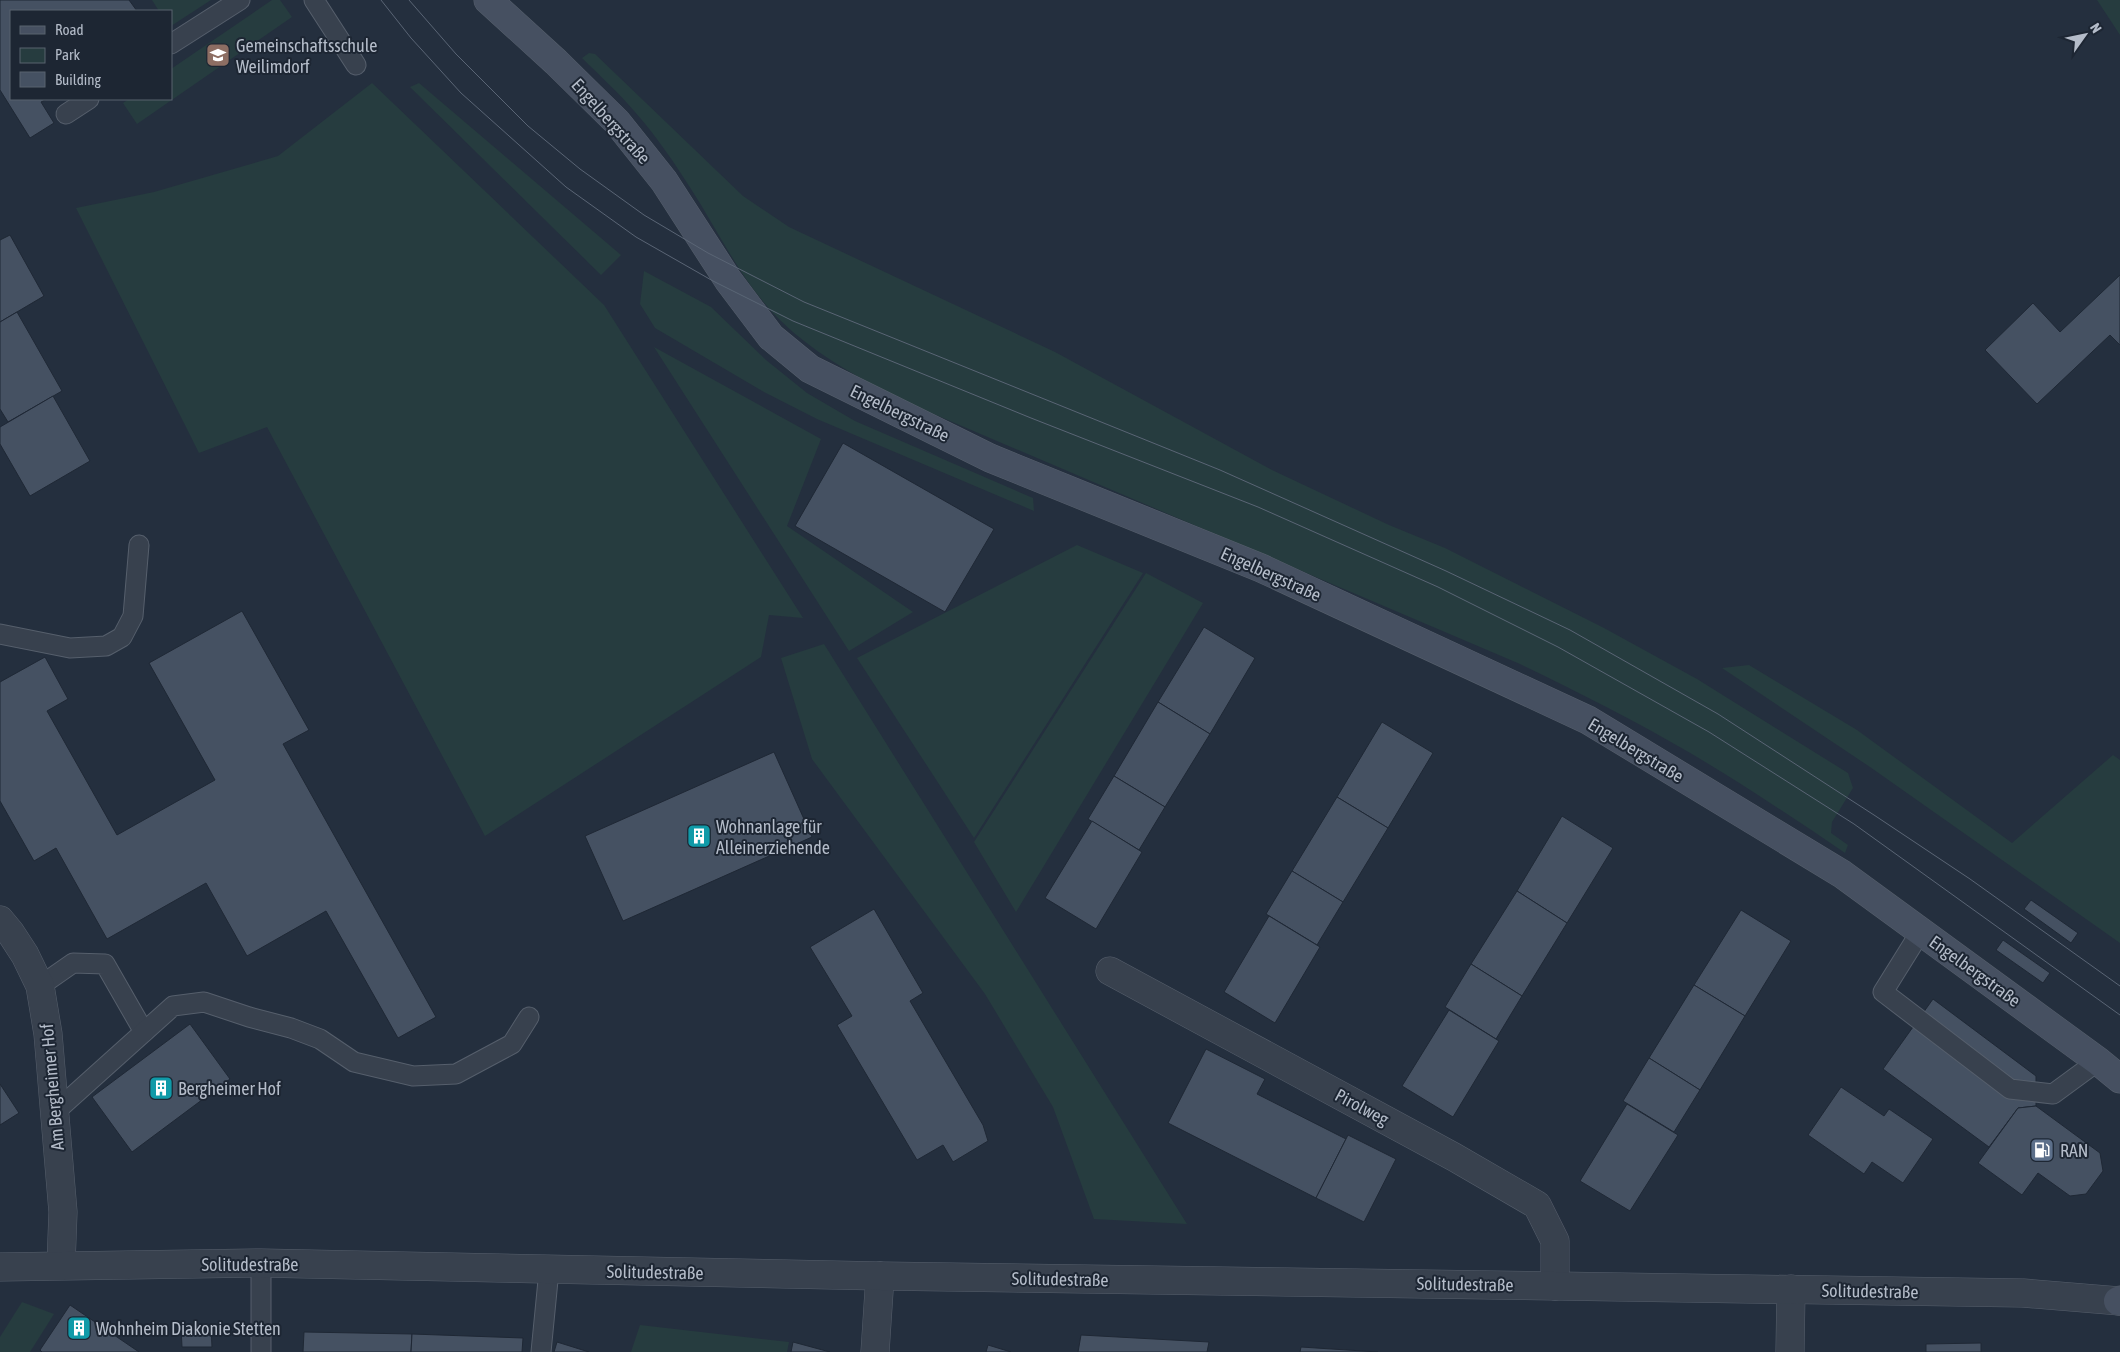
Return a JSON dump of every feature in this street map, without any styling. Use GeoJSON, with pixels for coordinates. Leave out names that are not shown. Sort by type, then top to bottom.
{"type":"FeatureCollection","features":[{"type":"Feature","properties":{"kind":"main road","name":"Engelbergstraße"},"geometry":{"type":"LineString","coordinates":[[493,2],[617,122],[664,181],[728,280],[771,337],[810,369],[990,458],[1261,568],[1588,720],[1842,874],[2120,1079]]}},
{"type":"Feature","properties":{"kind":"street","name":"Am Bergheimer Hof"},"geometry":{"type":"LineString","coordinates":[[0,920],[25,955],[40,986],[48,1034],[55,1112],[63,1220],[61,1266]]}},
{"type":"Feature","properties":{"kind":"street","name":"Pirolweg"},"geometry":{"type":"LineString","coordinates":[[1110,971],[1454,1156],[1538,1205],[1555,1241],[1556,1286]]}},
{"type":"Feature","properties":{"kind":"street","name":"Solitudestraße"},"geometry":{"type":"LineString","coordinates":[[0,1267],[261,1262],[880,1276],[2023,1293],[2119,1301]]}},
{"type":"Feature","properties":{"kind":"street"},"geometry":{"type":"LineString","coordinates":[[875,1352],[880,1276]]}},
{"type":"Feature","properties":{"kind":"street"},"geometry":{"type":"LineString","coordinates":[[1790,1289],[1790,1352]]}},
{"type":"Feature","properties":{"kind":"lane"},"geometry":{"type":"LineString","coordinates":[[172,43],[240,0]]}},
{"type":"Feature","properties":{"kind":"lane"},"geometry":{"type":"LineString","coordinates":[[314,0],[356,65]]}},
{"type":"Feature","properties":{"kind":"lane"},"geometry":{"type":"LineString","coordinates":[[66,114],[87,100]]}},
{"type":"Feature","properties":{"kind":"lane"},"geometry":{"type":"LineString","coordinates":[[0,634],[70,648],[106,646],[122,637],[133,616],[139,545]]}},
{"type":"Feature","properties":{"kind":"lane"},"geometry":{"type":"LineString","coordinates":[[1921,932],[1883,992],[2010,1089],[2053,1094],[2098,1061]]}},
{"type":"Feature","properties":{"kind":"lane"},"geometry":{"type":"LineString","coordinates":[[40,986],[73,963],[105,964],[144,1032]]}},
{"type":"Feature","properties":{"kind":"lane"},"geometry":{"type":"LineString","coordinates":[[55,1112],[173,1006],[204,1002],[291,1028],[320,1040],[354,1062],[413,1076],[456,1074],[512,1044],[529,1017]]}},
{"type":"Feature","properties":{"kind":"lane"},"geometry":{"type":"LineString","coordinates":[[261,1262],[261,1352]]}},
{"type":"Feature","properties":{"kind":"lane"},"geometry":{"type":"LineString","coordinates":[[541,1352],[549,1270]]}},
{"type":"Feature","properties":{"kind":"green space"},"geometry":{"type":"Polygon","coordinates":[[[152,0],[211,0],[172,25],[172,10],[158,10],[152,0]]]}},
{"type":"Feature","properties":{"kind":"green space"},"geometry":{"type":"Polygon","coordinates":[[[272,0],[280,0],[292,17],[172,100],[172,68],[272,0]]]}},
{"type":"Feature","properties":{"kind":"green space"},"geometry":{"type":"Polygon","coordinates":[[[2097,0],[2120,0],[2120,35],[2097,0]]]}},
{"type":"Feature","properties":{"kind":"green space"},"geometry":{"type":"Polygon","coordinates":[[[589,53],[595,54],[743,196],[789,227],[1055,352],[1272,470],[1389,525],[1445,548],[1604,628],[1697,679],[1848,773],[1853,788],[1832,822],[1831,833],[1848,845],[1845,853],[1769,802],[1692,754],[1607,707],[1520,664],[908,403],[841,367],[795,334],[767,306],[732,258],[685,179],[643,121],[582,58],[589,53]]]}},
{"type":"Feature","properties":{"kind":"green space"},"geometry":{"type":"Polygon","coordinates":[[[372,83],[604,305],[803,618],[769,615],[761,657],[485,836],[267,427],[199,453],[76,208],[154,192],[278,156],[372,83]]]}},
{"type":"Feature","properties":{"kind":"green space"},"geometry":{"type":"Polygon","coordinates":[[[419,83],[621,255],[601,275],[410,87],[419,83]]]}},
{"type":"Feature","properties":{"kind":"green space"},"geometry":{"type":"Polygon","coordinates":[[[128,100],[172,100],[137,124],[123,103],[128,100]]]}},
{"type":"Feature","properties":{"kind":"green space"},"geometry":{"type":"Polygon","coordinates":[[[644,271],[711,307],[766,360],[807,393],[855,421],[1033,498],[1034,511],[817,419],[764,392],[655,328],[640,304],[644,271]]]}},
{"type":"Feature","properties":{"kind":"green space"},"geometry":{"type":"Polygon","coordinates":[[[654,347],[821,439],[787,526],[913,612],[849,651],[654,347]]]}},
{"type":"Feature","properties":{"kind":"green space"},"geometry":{"type":"Polygon","coordinates":[[[1077,545],[1143,573],[974,838],[857,658],[1077,545]]]}},
{"type":"Feature","properties":{"kind":"green space"},"geometry":{"type":"Polygon","coordinates":[[[1146,573],[1203,603],[1016,912],[974,842],[1146,573]]]}},
{"type":"Feature","properties":{"kind":"green space"},"geometry":{"type":"Polygon","coordinates":[[[824,644],[1187,1224],[1094,1219],[1053,1107],[985,994],[812,759],[781,658],[824,644]]]}},
{"type":"Feature","properties":{"kind":"green space"},"geometry":{"type":"Polygon","coordinates":[[[1749,665],[1857,730],[2012,843],[2113,755],[2120,760],[2120,943],[1870,767],[1722,668],[1749,665]]]}},
{"type":"Feature","properties":{"kind":"green space"},"geometry":{"type":"Polygon","coordinates":[[[22,1302],[54,1314],[30,1352],[0,1352],[0,1337],[22,1302]]]}},
{"type":"Feature","properties":{"kind":"green space"},"geometry":{"type":"Polygon","coordinates":[[[640,1325],[789,1342],[787,1352],[631,1352],[640,1325]]]}},
{"type":"Feature","properties":{"kind":"building"},"geometry":{"type":"Polygon","coordinates":[[[0,0],[129,0],[136,10],[10,10],[10,100],[45,100],[41,102],[54,123],[30,138],[0,90],[0,0]]]}},
{"type":"Feature","properties":{"kind":"building"},"geometry":{"type":"Polygon","coordinates":[[[10,235],[44,296],[0,322],[0,240],[10,235]]]}},
{"type":"Feature","properties":{"kind":"building"},"geometry":{"type":"Polygon","coordinates":[[[2120,275],[2120,345],[2110,335],[2037,404],[1985,350],[2033,303],[2060,332],[2120,275]]]}},
{"type":"Feature","properties":{"kind":"building"},"geometry":{"type":"Polygon","coordinates":[[[17,312],[62,391],[8,422],[0,409],[0,322],[17,312]]]}},
{"type":"Feature","properties":{"kind":"building"},"geometry":{"type":"Polygon","coordinates":[[[53,396],[90,461],[30,496],[0,444],[0,427],[53,396]]]}},
{"type":"Feature","properties":{"kind":"building"},"geometry":{"type":"Polygon","coordinates":[[[843,443],[994,529],[945,612],[795,526],[843,443]]]}},
{"type":"Feature","properties":{"kind":"building"},"geometry":{"type":"Polygon","coordinates":[[[242,611],[309,730],[283,744],[436,1017],[398,1038],[326,911],[247,956],[206,883],[107,939],[56,848],[34,861],[0,801],[0,682],[45,657],[68,699],[47,711],[117,835],[215,780],[149,663],[242,611]]]}},
{"type":"Feature","properties":{"kind":"building"},"geometry":{"type":"Polygon","coordinates":[[[1204,627],[1255,658],[1210,734],[1158,702],[1204,627]]]}},
{"type":"Feature","properties":{"kind":"building"},"geometry":{"type":"Polygon","coordinates":[[[1158,702],[1210,734],[1165,807],[1114,776],[1158,702]]]}},
{"type":"Feature","properties":{"kind":"building"},"geometry":{"type":"Polygon","coordinates":[[[1382,722],[1433,753],[1388,828],[1337,797],[1382,722]]]}},
{"type":"Feature","properties":{"kind":"building","name":"Wohnanlage für Alleinerziehende"},"geometry":{"type":"Polygon","coordinates":[[[774,752],[812,837],[623,921],[585,836],[774,752]]]}},
{"type":"Feature","properties":{"kind":"building"},"geometry":{"type":"Polygon","coordinates":[[[1114,776],[1165,807],[1139,850],[1088,819],[1114,776]]]}},
{"type":"Feature","properties":{"kind":"building"},"geometry":{"type":"Polygon","coordinates":[[[1337,797],[1388,828],[1343,902],[1292,871],[1337,797]]]}},
{"type":"Feature","properties":{"kind":"building"},"geometry":{"type":"Polygon","coordinates":[[[1562,816],[1613,848],[1567,923],[1517,891],[1562,816]]]}},
{"type":"Feature","properties":{"kind":"building"},"geometry":{"type":"Polygon","coordinates":[[[1092,821],[1142,852],[1096,929],[1045,898],[1092,821]]]}},
{"type":"Feature","properties":{"kind":"building"},"geometry":{"type":"Polygon","coordinates":[[[1292,871],[1343,902],[1317,945],[1266,914],[1292,871]]]}},
{"type":"Feature","properties":{"kind":"building"},"geometry":{"type":"Polygon","coordinates":[[[1517,891],[1567,923],[1522,996],[1471,964],[1517,891]]]}},
{"type":"Feature","properties":{"kind":"building"},"geometry":{"type":"Polygon","coordinates":[[[2031,900],[2078,933],[2071,943],[2024,909],[2031,900]]]}},
{"type":"Feature","properties":{"kind":"building"},"geometry":{"type":"Polygon","coordinates":[[[874,909],[923,993],[910,1001],[983,1125],[988,1141],[953,1162],[943,1145],[917,1160],[837,1025],[852,1016],[810,947],[874,909]]]}},
{"type":"Feature","properties":{"kind":"building"},"geometry":{"type":"Polygon","coordinates":[[[1741,910],[1791,941],[1745,1016],[1694,985],[1741,910]]]}},
{"type":"Feature","properties":{"kind":"building"},"geometry":{"type":"Polygon","coordinates":[[[1269,916],[1320,947],[1275,1023],[1224,992],[1269,916]]]}},
{"type":"Feature","properties":{"kind":"building"},"geometry":{"type":"Polygon","coordinates":[[[2003,940],[2050,973],[2043,983],[1996,950],[2003,940]]]}},
{"type":"Feature","properties":{"kind":"building"},"geometry":{"type":"Polygon","coordinates":[[[1471,964],[1522,996],[1496,1039],[1445,1007],[1471,964]]]}},
{"type":"Feature","properties":{"kind":"building"},"geometry":{"type":"Polygon","coordinates":[[[1694,985],[1745,1016],[1700,1090],[1649,1058],[1694,985]]]}},
{"type":"Feature","properties":{"kind":"building"},"geometry":{"type":"Polygon","coordinates":[[[1933,999],[2036,1076],[2036,1106],[2018,1108],[1989,1147],[1883,1069],[1933,999]]]}},
{"type":"Feature","properties":{"kind":"building"},"geometry":{"type":"Polygon","coordinates":[[[1449,1010],[1499,1041],[1453,1117],[1402,1086],[1449,1010]]]}},
{"type":"Feature","properties":{"kind":"building","name":"Bergheimer Hof"},"geometry":{"type":"Polygon","coordinates":[[[190,1024],[230,1079],[132,1152],[92,1097],[190,1024]]]}},
{"type":"Feature","properties":{"kind":"building"},"geometry":{"type":"Polygon","coordinates":[[[1206,1049],[1265,1079],[1257,1094],[1346,1139],[1316,1198],[1168,1123],[1206,1049]]]}},
{"type":"Feature","properties":{"kind":"building"},"geometry":{"type":"Polygon","coordinates":[[[1649,1058],[1700,1090],[1674,1132],[1623,1101],[1649,1058]]]}},
{"type":"Feature","properties":{"kind":"building"},"geometry":{"type":"Polygon","coordinates":[[[0,1084],[19,1113],[0,1125],[0,1084]]]}},
{"type":"Feature","properties":{"kind":"building"},"geometry":{"type":"Polygon","coordinates":[[[1841,1087],[1884,1116],[1889,1109],[1933,1139],[1903,1183],[1872,1162],[1864,1174],[1808,1135],[1841,1087]]]}},
{"type":"Feature","properties":{"kind":"building"},"geometry":{"type":"Polygon","coordinates":[[[1627,1104],[1678,1135],[1630,1211],[1580,1181],[1627,1104]]]}},
{"type":"Feature","properties":{"kind":"building","name":"RAN"},"geometry":{"type":"Polygon","coordinates":[[[2036,1106],[2100,1153],[2103,1171],[2086,1194],[2070,1196],[2038,1173],[2022,1195],[1978,1163],[2018,1108],[2036,1106]]]}},
{"type":"Feature","properties":{"kind":"building"},"geometry":{"type":"Polygon","coordinates":[[[1348,1135],[1396,1159],[1364,1222],[1316,1198],[1348,1135]]]}},
{"type":"Feature","properties":{"kind":"building","name":"Wohnheim Diakonie Stetten"},"geometry":{"type":"Polygon","coordinates":[[[70,1305],[139,1352],[42,1352],[40,1350],[70,1305]]]}},
{"type":"Feature","properties":{"kind":"building"},"geometry":{"type":"Polygon","coordinates":[[[181,1327],[211,1327],[212,1347],[182,1347],[181,1327]]]}},
{"type":"Feature","properties":{"kind":"building"},"geometry":{"type":"Polygon","coordinates":[[[304,1332],[412,1334],[411,1352],[303,1352],[304,1332]]]}},
{"type":"Feature","properties":{"kind":"building"},"geometry":{"type":"Polygon","coordinates":[[[412,1334],[523,1338],[522,1352],[411,1352],[412,1334]]]}},
{"type":"Feature","properties":{"kind":"building"},"geometry":{"type":"Polygon","coordinates":[[[1081,1335],[1209,1342],[1207,1352],[1078,1352],[1081,1335]]]}},
{"type":"Feature","properties":{"kind":"building"},"geometry":{"type":"Polygon","coordinates":[[[557,1342],[589,1352],[554,1352],[557,1342]]]}},
{"type":"Feature","properties":{"kind":"building"},"geometry":{"type":"Polygon","coordinates":[[[793,1342],[830,1352],[791,1352],[793,1342]]]}},
{"type":"Feature","properties":{"kind":"building"},"geometry":{"type":"Polygon","coordinates":[[[1981,1343],[1981,1352],[1926,1352],[1926,1344],[1981,1343]]]}},
{"type":"Feature","properties":{"kind":"building"},"geometry":{"type":"Polygon","coordinates":[[[988,1345],[1011,1352],[986,1352],[988,1345]]]}},
{"type":"Feature","properties":{"kind":"building"},"geometry":{"type":"Polygon","coordinates":[[[1301,1347],[1378,1352],[1300,1352],[1301,1347]]]}},
{"type":"Feature","properties":{"kind":"tram line"},"geometry":{"type":"LineString","coordinates":[[381,0],[411,38],[461,93],[566,187],[636,237],[713,281],[793,321],[1031,418],[1258,507],[1438,587],[1558,647],[1709,732],[1854,824],[2120,1015]]}},
{"type":"Feature","properties":{"kind":"tram line"},"geometry":{"type":"LineString","coordinates":[[409,0],[456,54],[528,126],[580,169],[644,215],[708,253],[804,302],[1220,470],[1446,571],[1570,630],[1718,714],[1970,879],[2120,986]]}},
{"type":"Feature","properties":{"kind":"place","name":"Gemeinschaftsschule Weilimdorf"},"geometry":{"type":"Point","coordinates":[218,55]}},
{"type":"Feature","properties":{"kind":"place","name":"Wohnanlage für Alleinerziehende"},"geometry":{"type":"Point","coordinates":[699,836]}},
{"type":"Feature","properties":{"kind":"place","name":"Bergheimer Hof"},"geometry":{"type":"Point","coordinates":[161,1088]}},
{"type":"Feature","properties":{"kind":"place","name":"RAN"},"geometry":{"type":"Point","coordinates":[2042,1150]}},
{"type":"Feature","properties":{"kind":"place","name":"Wohnheim Diakonie Stetten"},"geometry":{"type":"Point","coordinates":[79,1328]}}]}
